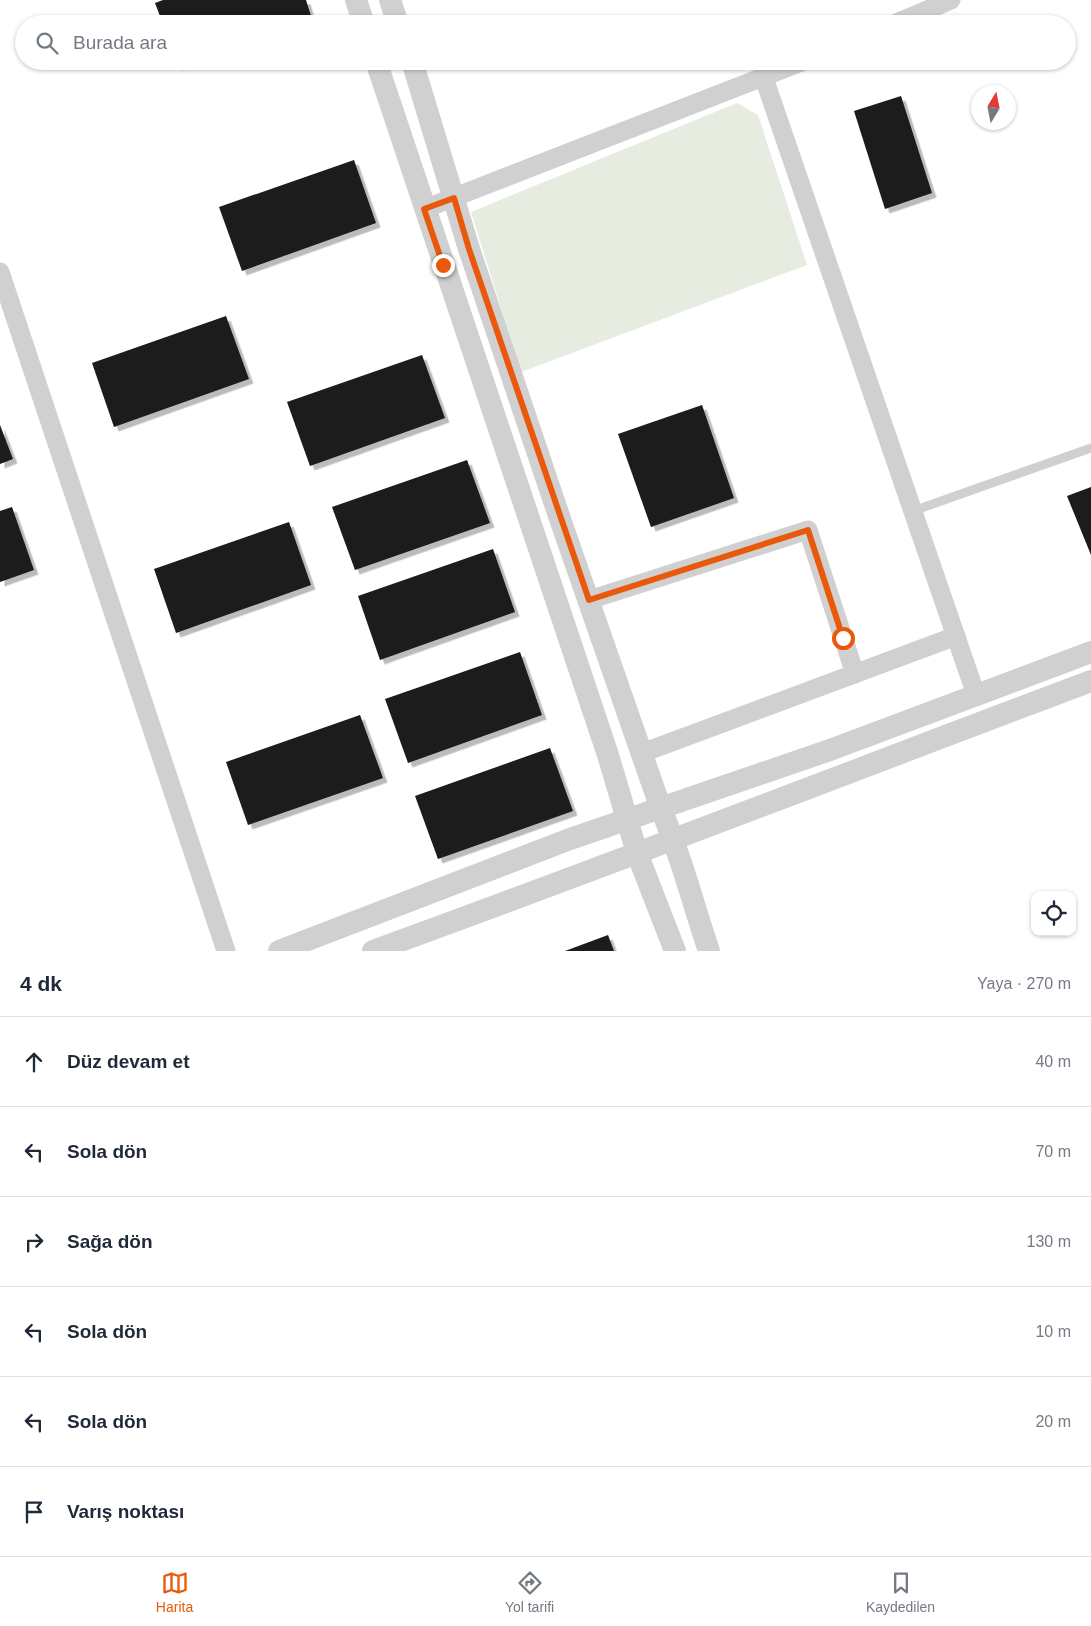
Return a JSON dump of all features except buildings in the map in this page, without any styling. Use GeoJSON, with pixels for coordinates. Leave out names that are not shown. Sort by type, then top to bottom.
{"type":"FeatureCollection","features":[{"type":"Feature","properties":{"kind":"street"},"geometry":{"type":"LineString","coordinates":[[356,0],[361,15]]}},
{"type":"Feature","properties":{"kind":"street"},"geometry":{"type":"LineString","coordinates":[[390,0],[395,15]]}},
{"type":"Feature","properties":{"kind":"street"},"geometry":{"type":"LineString","coordinates":[[915,15],[951,0]]}},
{"type":"Feature","properties":{"kind":"street"},"geometry":{"type":"LineString","coordinates":[[379,70],[424,209],[525,505],[628,820],[637,853],[675,951]]}},
{"type":"Feature","properties":{"kind":"street"},"geometry":{"type":"LineString","coordinates":[[415,70],[469,249],[661,809],[674,839],[690,897],[709,951]]}},
{"type":"Feature","properties":{"kind":"street"},"geometry":{"type":"LineString","coordinates":[[424,209],[783,70]]}},
{"type":"Feature","properties":{"kind":"street"},"geometry":{"type":"LineString","coordinates":[[764,78],[976,695]]}},
{"type":"Feature","properties":{"kind":"street"},"geometry":{"type":"LineString","coordinates":[[0,272],[226,951]]}},
{"type":"Feature","properties":{"kind":"street"},"geometry":{"type":"LineString","coordinates":[[589,600],[808,530],[855,674]]}},
{"type":"Feature","properties":{"kind":"street"},"geometry":{"type":"LineString","coordinates":[[642,753],[956,636]]}},
{"type":"Feature","properties":{"kind":"street"},"geometry":{"type":"LineString","coordinates":[[280,951],[561,843],[830,750],[1091,652]]}},
{"type":"Feature","properties":{"kind":"street"},"geometry":{"type":"LineString","coordinates":[[373,951],[534,893],[1091,681]]}},
{"type":"Feature","properties":{"kind":"lane"},"geometry":{"type":"LineString","coordinates":[[913,511],[1091,448]]}},
{"type":"Feature","properties":{"kind":"shaded area"},"geometry":{"type":"Polygon","coordinates":[[[737,103],[758,115],[807,265],[521,372],[471,212],[737,103]]]}},
{"type":"Feature","properties":{"kind":"route"},"geometry":{"type":"LineString","coordinates":[[443,265],[424,209],[454,198],[469,249],[589,600],[808,530],[843,638]]}}]}
